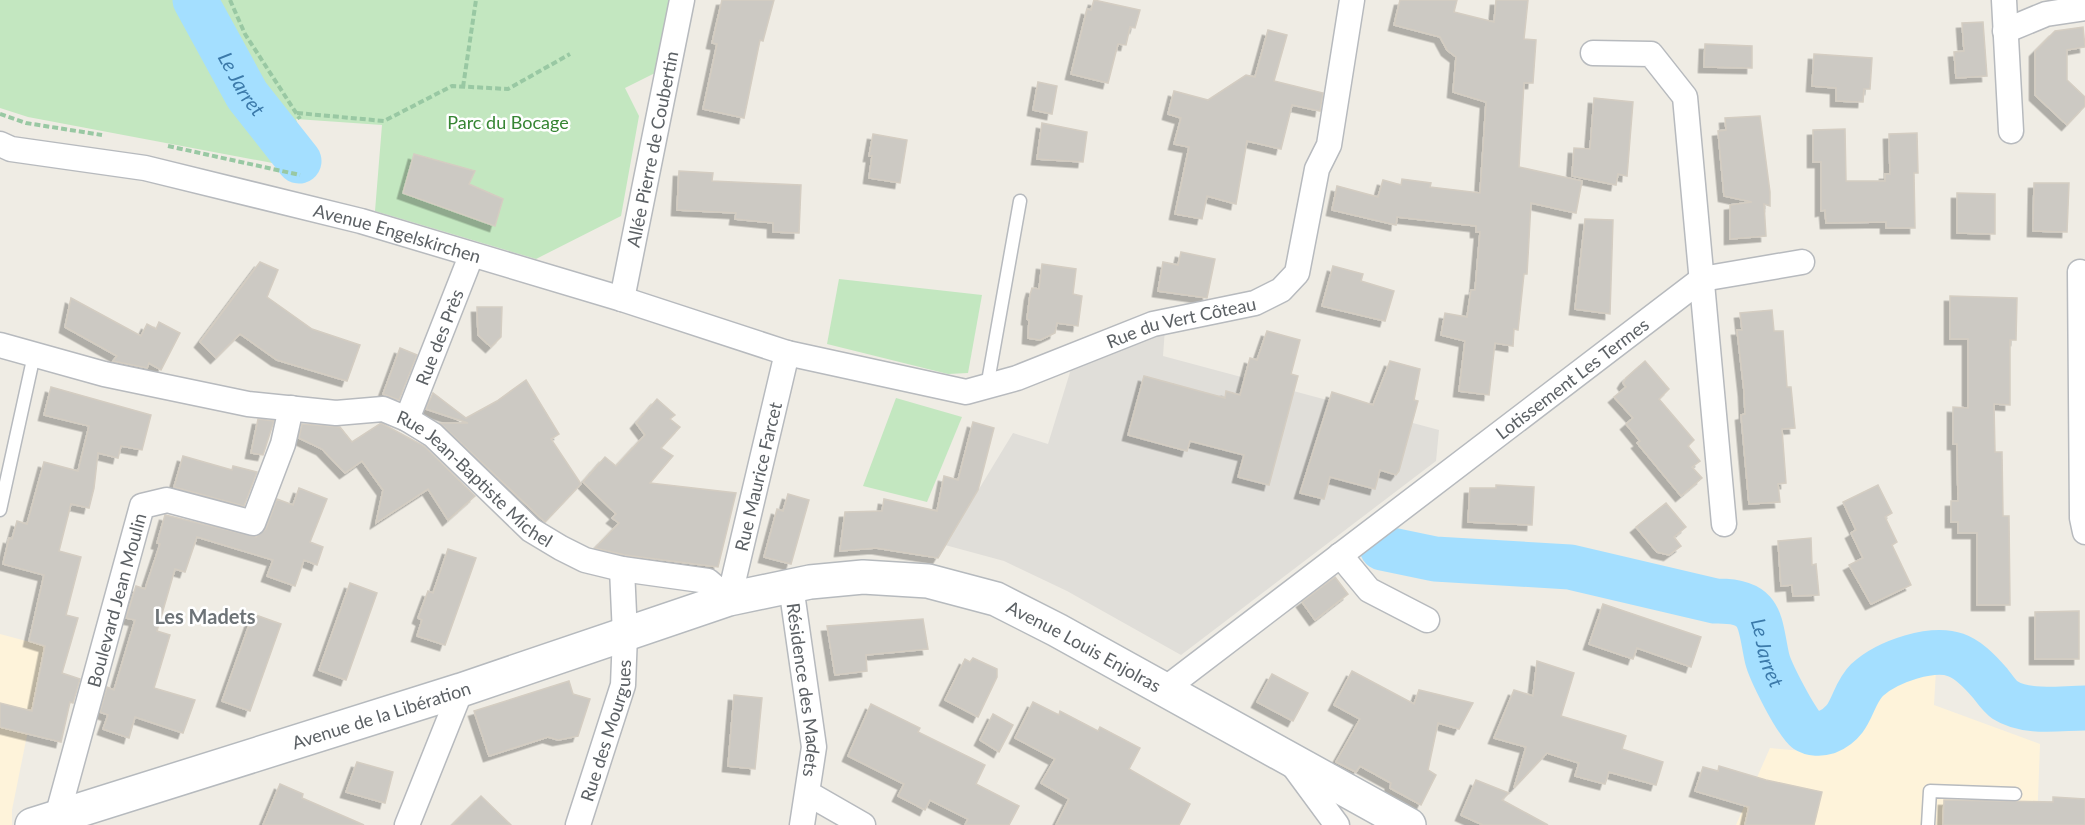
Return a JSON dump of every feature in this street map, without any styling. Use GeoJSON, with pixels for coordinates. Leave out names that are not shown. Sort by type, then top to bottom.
{"type":"FeatureCollection","features":[{"type":"Feature","properties":{"kind":"main road","name":"Avenue Louis Enjolras"},"geometry":{"type":"LineString","coordinates":[[729,599],[791,586],[862,577],[928,581],[996,598],[1409,825]]}},
{"type":"Feature","properties":{"kind":"main road","name":"Avenue de la Libération"},"geometry":{"type":"LineString","coordinates":[[44,821],[461,690],[729,599]]}},
{"type":"Feature","properties":{"kind":"street","name":"Allée Pierre de Coubertin"},"geometry":{"type":"LineString","coordinates":[[622,299],[682,0]]}},
{"type":"Feature","properties":{"kind":"street","name":"Rue du Vert Côteau"},"geometry":{"type":"LineString","coordinates":[[787,353],[966,392],[987,387],[1153,324],[1255,303],[1281,290],[1297,273],[1317,169],[1329,145],[1352,0]]}},
{"type":"Feature","properties":{"kind":"street"},"geometry":{"type":"LineString","coordinates":[[2004,0],[2011,131]]}},
{"type":"Feature","properties":{"kind":"street"},"geometry":{"type":"LineString","coordinates":[[2005,31],[2046,14],[2085,8]]}},
{"type":"Feature","properties":{"kind":"street"},"geometry":{"type":"LineString","coordinates":[[1593,52],[1651,54],[1685,97],[1724,524]]}},
{"type":"Feature","properties":{"kind":"street","name":"Avenue Engelskirchen"},"geometry":{"type":"LineString","coordinates":[[0,144],[11,148],[145,168],[361,222],[622,299],[787,353]]}},
{"type":"Feature","properties":{"kind":"street","name":"Rue des Près"},"geometry":{"type":"LineString","coordinates":[[407,419],[471,256]]}},
{"type":"Feature","properties":{"kind":"street","name":"Lotissement Les Termes"},"geometry":{"type":"LineString","coordinates":[[1165,689],[1702,279],[1802,262]]}},
{"type":"Feature","properties":{"kind":"street"},"geometry":{"type":"LineString","coordinates":[[2079,272],[2082,518],[2085,532]]}},
{"type":"Feature","properties":{"kind":"street","name":"Rue Jean-Baptiste Michel"},"geometry":{"type":"LineString","coordinates":[[0,345],[167,389],[248,404],[336,413],[383,409],[407,419],[433,435],[452,450],[531,530],[585,560],[622,569],[708,581],[729,599]]}},
{"type":"Feature","properties":{"kind":"street","name":"Rue Maurice Farcet"},"geometry":{"type":"LineString","coordinates":[[729,599],[787,353]]}},
{"type":"Feature","properties":{"kind":"street","name":"Boulevard Jean Moulin"},"geometry":{"type":"LineString","coordinates":[[44,821],[142,506],[167,500],[253,523],[283,444],[291,408]]}},
{"type":"Feature","properties":{"kind":"street"},"geometry":{"type":"LineString","coordinates":[[1340,555],[1369,590],[1427,620]]}},
{"type":"Feature","properties":{"kind":"street","name":"Rue des Mourgues"},"geometry":{"type":"LineString","coordinates":[[578,825],[623,685],[626,635],[622,569]]}},
{"type":"Feature","properties":{"kind":"street","name":"Résidence des Madets"},"geometry":{"type":"LineString","coordinates":[[791,586],[814,747],[809,794],[802,825]]}},
{"type":"Feature","properties":{"kind":"street"},"geometry":{"type":"LineString","coordinates":[[407,825],[461,690]]}},
{"type":"Feature","properties":{"kind":"street"},"geometry":{"type":"LineString","coordinates":[[1288,758],[1337,825]]}},
{"type":"Feature","properties":{"kind":"street","name":"Résidence des Madets"},"geometry":{"type":"LineString","coordinates":[[809,794],[863,825]]}},
{"type":"Feature","properties":{"kind":"lane"},"geometry":{"type":"LineString","coordinates":[[987,387],[1020,201]]}},
{"type":"Feature","properties":{"kind":"lane"},"geometry":{"type":"LineString","coordinates":[[0,510],[34,355]]}},
{"type":"Feature","properties":{"kind":"lane"},"geometry":{"type":"LineString","coordinates":[[1928,825],[1930,791],[2015,794]]}},
{"type":"Feature","properties":{"kind":"path"},"geometry":{"type":"LineString","coordinates":[[230,0],[245,34],[300,118]]}},
{"type":"Feature","properties":{"kind":"path"},"geometry":{"type":"LineString","coordinates":[[463,87],[476,0]]}},
{"type":"Feature","properties":{"kind":"path"},"geometry":{"type":"LineString","coordinates":[[297,114],[384,121],[452,86],[508,89],[570,54]]}},
{"type":"Feature","properties":{"kind":"shaded area"},"geometry":{"type":"Polygon","coordinates":[[[1165,328],[1163,356],[1439,430],[1436,461],[1181,655],[1067,591],[1004,561],[945,545],[1013,433],[1048,444],[1071,369],[1165,328]]]}},
{"type":"Feature","properties":{"kind":"shaded area"},"geometry":{"type":"Polygon","coordinates":[[[0,634],[45,646],[12,810],[12,825],[0,825],[0,634]]]}},
{"type":"Feature","properties":{"kind":"shaded area"},"geometry":{"type":"Polygon","coordinates":[[[1936,670],[1934,705],[2040,744],[2037,825],[1736,825],[1770,748],[1813,752],[1852,740],[1895,675],[1936,670]]]}},
{"type":"Feature","properties":{"kind":"green space","name":"Parc du Bocage"},"geometry":{"type":"Polygon","coordinates":[[[0,0],[672,0],[657,72],[625,88],[639,116],[621,216],[536,259],[375,211],[382,125],[296,119],[304,150],[299,168],[28,117],[0,108],[0,0]]]}},
{"type":"Feature","properties":{"kind":"green space"},"geometry":{"type":"Polygon","coordinates":[[[839,279],[982,295],[968,373],[948,374],[827,344],[839,279]]]}},
{"type":"Feature","properties":{"kind":"green space"},"geometry":{"type":"Polygon","coordinates":[[[896,398],[962,417],[927,502],[863,486],[896,398]]]}},
{"type":"Feature","properties":{"kind":"building"},"geometry":{"type":"Polygon","coordinates":[[[722,0],[774,0],[763,41],[760,40],[744,118],[703,109],[717,44],[712,43],[722,0]]]}},
{"type":"Feature","properties":{"kind":"building"},"geometry":{"type":"Polygon","coordinates":[[[1094,0],[1140,10],[1135,28],[1130,27],[1126,45],[1118,44],[1108,83],[1071,74],[1087,9],[1091,10],[1094,0]]]}},
{"type":"Feature","properties":{"kind":"building"},"geometry":{"type":"Polygon","coordinates":[[[1400,0],[1457,0],[1454,12],[1494,22],[1496,0],[1528,0],[1524,39],[1536,40],[1533,83],[1524,83],[1519,167],[1582,181],[1576,213],[1531,203],[1527,274],[1524,274],[1518,330],[1514,329],[1513,346],[1495,343],[1489,395],[1459,391],[1465,341],[1441,335],[1445,313],[1467,317],[1471,290],[1475,290],[1480,232],[1476,232],[1476,226],[1397,217],[1396,225],[1332,210],[1337,186],[1378,197],[1383,180],[1401,185],[1402,179],[1431,183],[1430,187],[1480,193],[1486,102],[1453,92],[1456,57],[1447,50],[1440,37],[1394,25],[1400,0]]]}},
{"type":"Feature","properties":{"kind":"building"},"geometry":{"type":"Polygon","coordinates":[[[1983,22],[1987,76],[1956,78],[1954,52],[1964,51],[1962,23],[1983,22]]]}},
{"type":"Feature","properties":{"kind":"building"},"geometry":{"type":"Polygon","coordinates":[[[2083,27],[2085,47],[2067,50],[2067,80],[2085,97],[2085,106],[2067,125],[2035,95],[2035,51],[2055,31],[2083,27]]]}},
{"type":"Feature","properties":{"kind":"building"},"geometry":{"type":"Polygon","coordinates":[[[1268,30],[1287,35],[1274,81],[1323,93],[1320,111],[1292,105],[1281,149],[1247,141],[1236,204],[1207,196],[1202,219],[1175,214],[1189,147],[1174,144],[1181,118],[1168,114],[1174,91],[1208,100],[1246,75],[1255,77],[1268,30]]]}},
{"type":"Feature","properties":{"kind":"building"},"geometry":{"type":"Polygon","coordinates":[[[1705,44],[1752,46],[1752,68],[1704,67],[1705,44]]]}},
{"type":"Feature","properties":{"kind":"building"},"geometry":{"type":"Polygon","coordinates":[[[1814,54],[1872,58],[1870,89],[1864,89],[1863,102],[1836,101],[1836,88],[1812,86],[1814,54]]]}},
{"type":"Feature","properties":{"kind":"building"},"geometry":{"type":"Polygon","coordinates":[[[1038,82],[1057,86],[1052,114],[1033,110],[1038,82]]]}},
{"type":"Feature","properties":{"kind":"building"},"geometry":{"type":"Polygon","coordinates":[[[1594,98],[1633,102],[1627,176],[1618,174],[1616,185],[1572,176],[1574,148],[1590,149],[1594,98]]]}},
{"type":"Feature","properties":{"kind":"building"},"geometry":{"type":"Polygon","coordinates":[[[1760,116],[1770,192],[1770,206],[1764,204],[1766,236],[1730,239],[1730,205],[1752,202],[1724,196],[1718,131],[1726,130],[1725,118],[1760,116]]]}},
{"type":"Feature","properties":{"kind":"building"},"geometry":{"type":"Polygon","coordinates":[[[1042,123],[1087,132],[1083,162],[1037,159],[1042,123]]]}},
{"type":"Feature","properties":{"kind":"building"},"geometry":{"type":"Polygon","coordinates":[[[1845,129],[1846,181],[1885,181],[1885,174],[1890,174],[1889,134],[1917,133],[1918,173],[1914,173],[1915,228],[1886,228],[1886,222],[1826,223],[1825,210],[1821,211],[1821,162],[1813,162],[1813,130],[1845,129]]]}},
{"type":"Feature","properties":{"kind":"building"},"geometry":{"type":"Polygon","coordinates":[[[873,134],[907,140],[900,183],[869,178],[872,156],[869,156],[873,134]]]}},
{"type":"Feature","properties":{"kind":"building"},"geometry":{"type":"Polygon","coordinates":[[[414,154],[475,171],[469,184],[503,199],[495,226],[403,193],[414,154]]]}},
{"type":"Feature","properties":{"kind":"building"},"geometry":{"type":"Polygon","coordinates":[[[679,171],[713,173],[712,181],[801,185],[799,233],[773,232],[773,223],[735,219],[736,213],[677,210],[679,171]]]}},
{"type":"Feature","properties":{"kind":"building"},"geometry":{"type":"Polygon","coordinates":[[[2034,183],[2069,183],[2067,232],[2033,231],[2034,183]]]}},
{"type":"Feature","properties":{"kind":"building"},"geometry":{"type":"Polygon","coordinates":[[[1957,193],[1995,194],[1995,234],[1957,233],[1957,193]]]}},
{"type":"Feature","properties":{"kind":"building"},"geometry":{"type":"Polygon","coordinates":[[[1585,219],[1613,220],[1610,314],[1575,309],[1585,219]]]}},
{"type":"Feature","properties":{"kind":"building"},"geometry":{"type":"Polygon","coordinates":[[[1181,252],[1215,259],[1207,298],[1158,291],[1163,262],[1178,265],[1181,252]]]}},
{"type":"Feature","properties":{"kind":"building"},"geometry":{"type":"Polygon","coordinates":[[[260,262],[278,270],[267,297],[312,329],[360,345],[347,381],[277,360],[240,334],[216,358],[200,342],[260,262]]]}},
{"type":"Feature","properties":{"kind":"building"},"geometry":{"type":"Polygon","coordinates":[[[1042,264],[1076,269],[1073,294],[1082,296],[1078,326],[1057,323],[1055,333],[1040,340],[1028,338],[1029,320],[1027,319],[1032,288],[1039,289],[1042,264]]]}},
{"type":"Feature","properties":{"kind":"building"},"geometry":{"type":"Polygon","coordinates":[[[1333,266],[1363,274],[1361,281],[1394,291],[1385,321],[1322,306],[1333,266]]]}},
{"type":"Feature","properties":{"kind":"building"},"geometry":{"type":"Polygon","coordinates":[[[1950,296],[2017,298],[2016,340],[2010,340],[2010,405],[1994,404],[1995,452],[2002,452],[2003,516],[2009,516],[2010,605],[1977,605],[1977,533],[1958,533],[1958,522],[1951,522],[1951,501],[1958,501],[1957,444],[1953,444],[1953,407],[1968,408],[1968,339],[1950,339],[1950,296]]]}},
{"type":"Feature","properties":{"kind":"building"},"geometry":{"type":"Polygon","coordinates":[[[71,298],[141,336],[147,324],[156,329],[159,322],[180,333],[161,370],[149,363],[147,368],[113,361],[117,356],[65,327],[71,298]]]}},
{"type":"Feature","properties":{"kind":"building"},"geometry":{"type":"Polygon","coordinates":[[[477,307],[502,307],[501,337],[491,347],[478,335],[477,307]]]}},
{"type":"Feature","properties":{"kind":"building"},"geometry":{"type":"Polygon","coordinates":[[[1772,310],[1774,331],[1783,331],[1787,387],[1791,387],[1795,428],[1782,429],[1786,483],[1778,484],[1780,502],[1749,504],[1741,415],[1745,414],[1744,391],[1737,330],[1742,330],[1740,313],[1772,310]]]}},
{"type":"Feature","properties":{"kind":"building"},"geometry":{"type":"Polygon","coordinates":[[[1267,331],[1300,340],[1291,374],[1298,376],[1269,485],[1238,477],[1244,455],[1190,441],[1187,451],[1128,435],[1144,376],[1225,398],[1226,391],[1240,395],[1250,358],[1257,360],[1267,331]]]}},
{"type":"Feature","properties":{"kind":"building"},"geometry":{"type":"Polygon","coordinates":[[[400,348],[417,355],[399,400],[383,394],[400,348]]]}},
{"type":"Feature","properties":{"kind":"building"},"geometry":{"type":"Polygon","coordinates":[[[1390,361],[1420,369],[1414,400],[1418,401],[1399,471],[1396,475],[1380,470],[1375,489],[1330,477],[1324,499],[1300,493],[1332,392],[1373,405],[1390,361]]]}},
{"type":"Feature","properties":{"kind":"building"},"geometry":{"type":"Polygon","coordinates":[[[1645,361],[1669,389],[1659,399],[1694,440],[1688,446],[1700,461],[1692,467],[1702,478],[1681,496],[1637,443],[1640,441],[1626,424],[1633,418],[1614,397],[1626,387],[1623,383],[1626,378],[1645,361]]]}},
{"type":"Feature","properties":{"kind":"building"},"geometry":{"type":"Polygon","coordinates":[[[526,380],[559,434],[551,439],[581,484],[545,522],[440,423],[468,423],[426,409],[433,393],[466,418],[497,401],[526,380]]]}},
{"type":"Feature","properties":{"kind":"building"},"geometry":{"type":"Polygon","coordinates":[[[51,387],[151,415],[142,450],[121,446],[118,458],[98,453],[89,508],[71,504],[59,551],[81,557],[66,615],[78,618],[62,673],[80,679],[73,703],[70,702],[61,742],[0,727],[0,703],[32,711],[45,646],[29,641],[44,575],[3,564],[9,538],[12,539],[17,521],[27,524],[44,462],[78,471],[89,426],[44,415],[51,387]]]}},
{"type":"Feature","properties":{"kind":"building"},"geometry":{"type":"Polygon","coordinates":[[[657,399],[675,415],[670,419],[680,427],[661,448],[673,456],[650,483],[736,493],[718,567],[625,555],[595,548],[619,523],[612,518],[616,514],[583,482],[605,457],[616,466],[645,435],[636,423],[657,399]]]}},
{"type":"Feature","properties":{"kind":"building"},"geometry":{"type":"Polygon","coordinates":[[[258,419],[274,421],[263,455],[251,453],[258,419]]]}},
{"type":"Feature","properties":{"kind":"building"},"geometry":{"type":"Polygon","coordinates":[[[973,422],[994,428],[984,467],[978,490],[938,558],[876,548],[840,551],[845,512],[882,511],[884,499],[937,511],[944,476],[958,480],[973,422]]]}},
{"type":"Feature","properties":{"kind":"building"},"geometry":{"type":"Polygon","coordinates":[[[381,423],[424,446],[475,496],[448,520],[428,489],[376,523],[383,490],[362,461],[345,473],[322,449],[299,438],[302,424],[340,427],[352,442],[381,423]]]}},
{"type":"Feature","properties":{"kind":"building"},"geometry":{"type":"Polygon","coordinates":[[[183,456],[232,470],[233,466],[257,472],[244,506],[174,487],[183,456]]]}},
{"type":"Feature","properties":{"kind":"building"},"geometry":{"type":"Polygon","coordinates":[[[1496,485],[1534,487],[1532,525],[1468,522],[1470,488],[1496,488],[1496,485]]]}},
{"type":"Feature","properties":{"kind":"building"},"geometry":{"type":"Polygon","coordinates":[[[1878,485],[1892,513],[1885,517],[1897,542],[1892,545],[1911,585],[1871,604],[1849,565],[1863,558],[1851,533],[1856,530],[1843,502],[1878,485]]]}},
{"type":"Feature","properties":{"kind":"building"},"geometry":{"type":"Polygon","coordinates":[[[299,488],[327,499],[310,542],[323,547],[317,565],[304,560],[295,586],[267,576],[273,560],[197,537],[185,572],[175,569],[157,631],[170,635],[154,688],[195,700],[183,733],[135,717],[129,738],[103,729],[108,715],[100,712],[107,687],[114,690],[135,620],[126,618],[136,586],[145,589],[160,544],[157,543],[165,515],[256,537],[266,529],[277,499],[293,505],[299,488]]]}},
{"type":"Feature","properties":{"kind":"building"},"geometry":{"type":"Polygon","coordinates":[[[788,494],[809,500],[791,564],[764,557],[777,509],[783,511],[788,494]]]}},
{"type":"Feature","properties":{"kind":"building"},"geometry":{"type":"Polygon","coordinates":[[[1666,503],[1686,527],[1674,537],[1681,546],[1669,555],[1657,552],[1636,527],[1666,503]]]}},
{"type":"Feature","properties":{"kind":"building"},"geometry":{"type":"Polygon","coordinates":[[[1811,538],[1812,565],[1816,564],[1819,595],[1793,596],[1792,585],[1781,586],[1778,541],[1811,538]]]}},
{"type":"Feature","properties":{"kind":"building"},"geometry":{"type":"Polygon","coordinates":[[[448,549],[476,558],[445,645],[417,636],[422,620],[418,618],[428,591],[433,593],[448,549]]]}},
{"type":"Feature","properties":{"kind":"building"},"geometry":{"type":"Polygon","coordinates":[[[1335,577],[1348,594],[1315,620],[1302,602],[1335,577]]]}},
{"type":"Feature","properties":{"kind":"building"},"geometry":{"type":"Polygon","coordinates":[[[350,583],[377,593],[346,680],[319,670],[350,583]]]}},
{"type":"Feature","properties":{"kind":"building"},"geometry":{"type":"Polygon","coordinates":[[[1603,604],[1701,637],[1691,667],[1637,648],[1633,659],[1589,644],[1603,604]]]}},
{"type":"Feature","properties":{"kind":"building"},"geometry":{"type":"Polygon","coordinates":[[[2079,611],[2079,659],[2035,659],[2035,612],[2079,611]]]}},
{"type":"Feature","properties":{"kind":"building"},"geometry":{"type":"Polygon","coordinates":[[[253,614],[281,624],[250,711],[222,701],[253,614]]]}},
{"type":"Feature","properties":{"kind":"building"},"geometry":{"type":"Polygon","coordinates":[[[923,619],[928,649],[866,655],[867,671],[835,675],[827,626],[923,619]]]}},
{"type":"Feature","properties":{"kind":"building"},"geometry":{"type":"Polygon","coordinates":[[[973,658],[997,669],[997,677],[978,717],[945,700],[965,659],[970,662],[973,658]]]}},
{"type":"Feature","properties":{"kind":"building"},"geometry":{"type":"Polygon","coordinates":[[[1537,661],[1574,673],[1561,716],[1626,736],[1622,749],[1663,762],[1656,785],[1609,772],[1605,784],[1575,776],[1579,763],[1547,753],[1514,788],[1526,747],[1494,738],[1514,690],[1533,696],[1537,661]]]}},
{"type":"Feature","properties":{"kind":"building"},"geometry":{"type":"Polygon","coordinates":[[[1352,671],[1414,704],[1419,690],[1473,703],[1459,729],[1438,723],[1428,770],[1436,775],[1421,805],[1390,788],[1391,783],[1360,766],[1356,772],[1336,762],[1360,719],[1334,705],[1352,671]]]}},
{"type":"Feature","properties":{"kind":"building"},"geometry":{"type":"Polygon","coordinates":[[[1272,674],[1308,693],[1293,721],[1257,702],[1272,674]]]}},
{"type":"Feature","properties":{"kind":"building"},"geometry":{"type":"Polygon","coordinates":[[[569,681],[573,694],[590,699],[578,736],[558,740],[548,737],[489,756],[474,711],[569,681]]]}},
{"type":"Feature","properties":{"kind":"building"},"geometry":{"type":"Polygon","coordinates":[[[734,695],[762,698],[755,769],[728,766],[734,695]]]}},
{"type":"Feature","properties":{"kind":"building"},"geometry":{"type":"Polygon","coordinates":[[[1033,702],[1059,715],[1060,711],[1098,731],[1100,727],[1140,748],[1129,769],[1190,804],[1179,825],[1056,825],[1069,799],[1041,783],[1055,759],[1015,738],[1033,702]]]}},
{"type":"Feature","properties":{"kind":"building"},"geometry":{"type":"Polygon","coordinates":[[[871,704],[920,728],[918,732],[985,765],[976,784],[1019,806],[1009,825],[965,825],[968,819],[930,800],[925,810],[898,796],[904,784],[848,756],[871,704]]]}},
{"type":"Feature","properties":{"kind":"building"},"geometry":{"type":"Polygon","coordinates":[[[993,714],[1013,725],[999,752],[980,740],[993,714]]]}},
{"type":"Feature","properties":{"kind":"building"},"geometry":{"type":"Polygon","coordinates":[[[357,762],[393,772],[385,803],[346,792],[357,762]]]}},
{"type":"Feature","properties":{"kind":"building"},"geometry":{"type":"Polygon","coordinates":[[[1719,766],[1766,780],[1822,792],[1814,825],[1745,825],[1749,807],[1695,791],[1703,767],[1718,771],[1719,766]]]}},
{"type":"Feature","properties":{"kind":"building"},"geometry":{"type":"Polygon","coordinates":[[[1476,780],[1509,793],[1502,800],[1548,825],[1483,825],[1461,815],[1476,780]]]}},
{"type":"Feature","properties":{"kind":"building"},"geometry":{"type":"Polygon","coordinates":[[[280,784],[303,794],[302,798],[364,825],[263,825],[280,784]]]}},
{"type":"Feature","properties":{"kind":"building"},"geometry":{"type":"Polygon","coordinates":[[[481,796],[511,825],[452,825],[481,796]]]}},
{"type":"Feature","properties":{"kind":"building"},"geometry":{"type":"Polygon","coordinates":[[[2053,797],[2085,799],[2085,825],[1943,825],[1944,800],[2053,802],[2053,797]]]}},
{"type":"Feature","properties":{"kind":"waterway","name":"Le Jarret"},"geometry":{"type":"LineString","coordinates":[[195,0],[247,95],[299,161]]}},
{"type":"Feature","properties":{"kind":"waterway","name":"Le Jarret"},"geometry":{"type":"LineString","coordinates":[[1382,548],[1435,559],[1570,567],[1715,601],[1742,604],[1756,615],[1760,623],[1769,664],[1790,707],[1806,730],[1814,733],[1827,732],[1842,722],[1857,694],[1867,680],[1877,672],[1905,659],[1936,652],[1956,655],[1964,659],[1973,665],[2003,698],[2014,704],[2033,709],[2085,708]]}},
{"type":"Feature","properties":{"kind":"district","name":"Les Madets"},"geometry":{"type":"Point","coordinates":[205,616]}}]}
